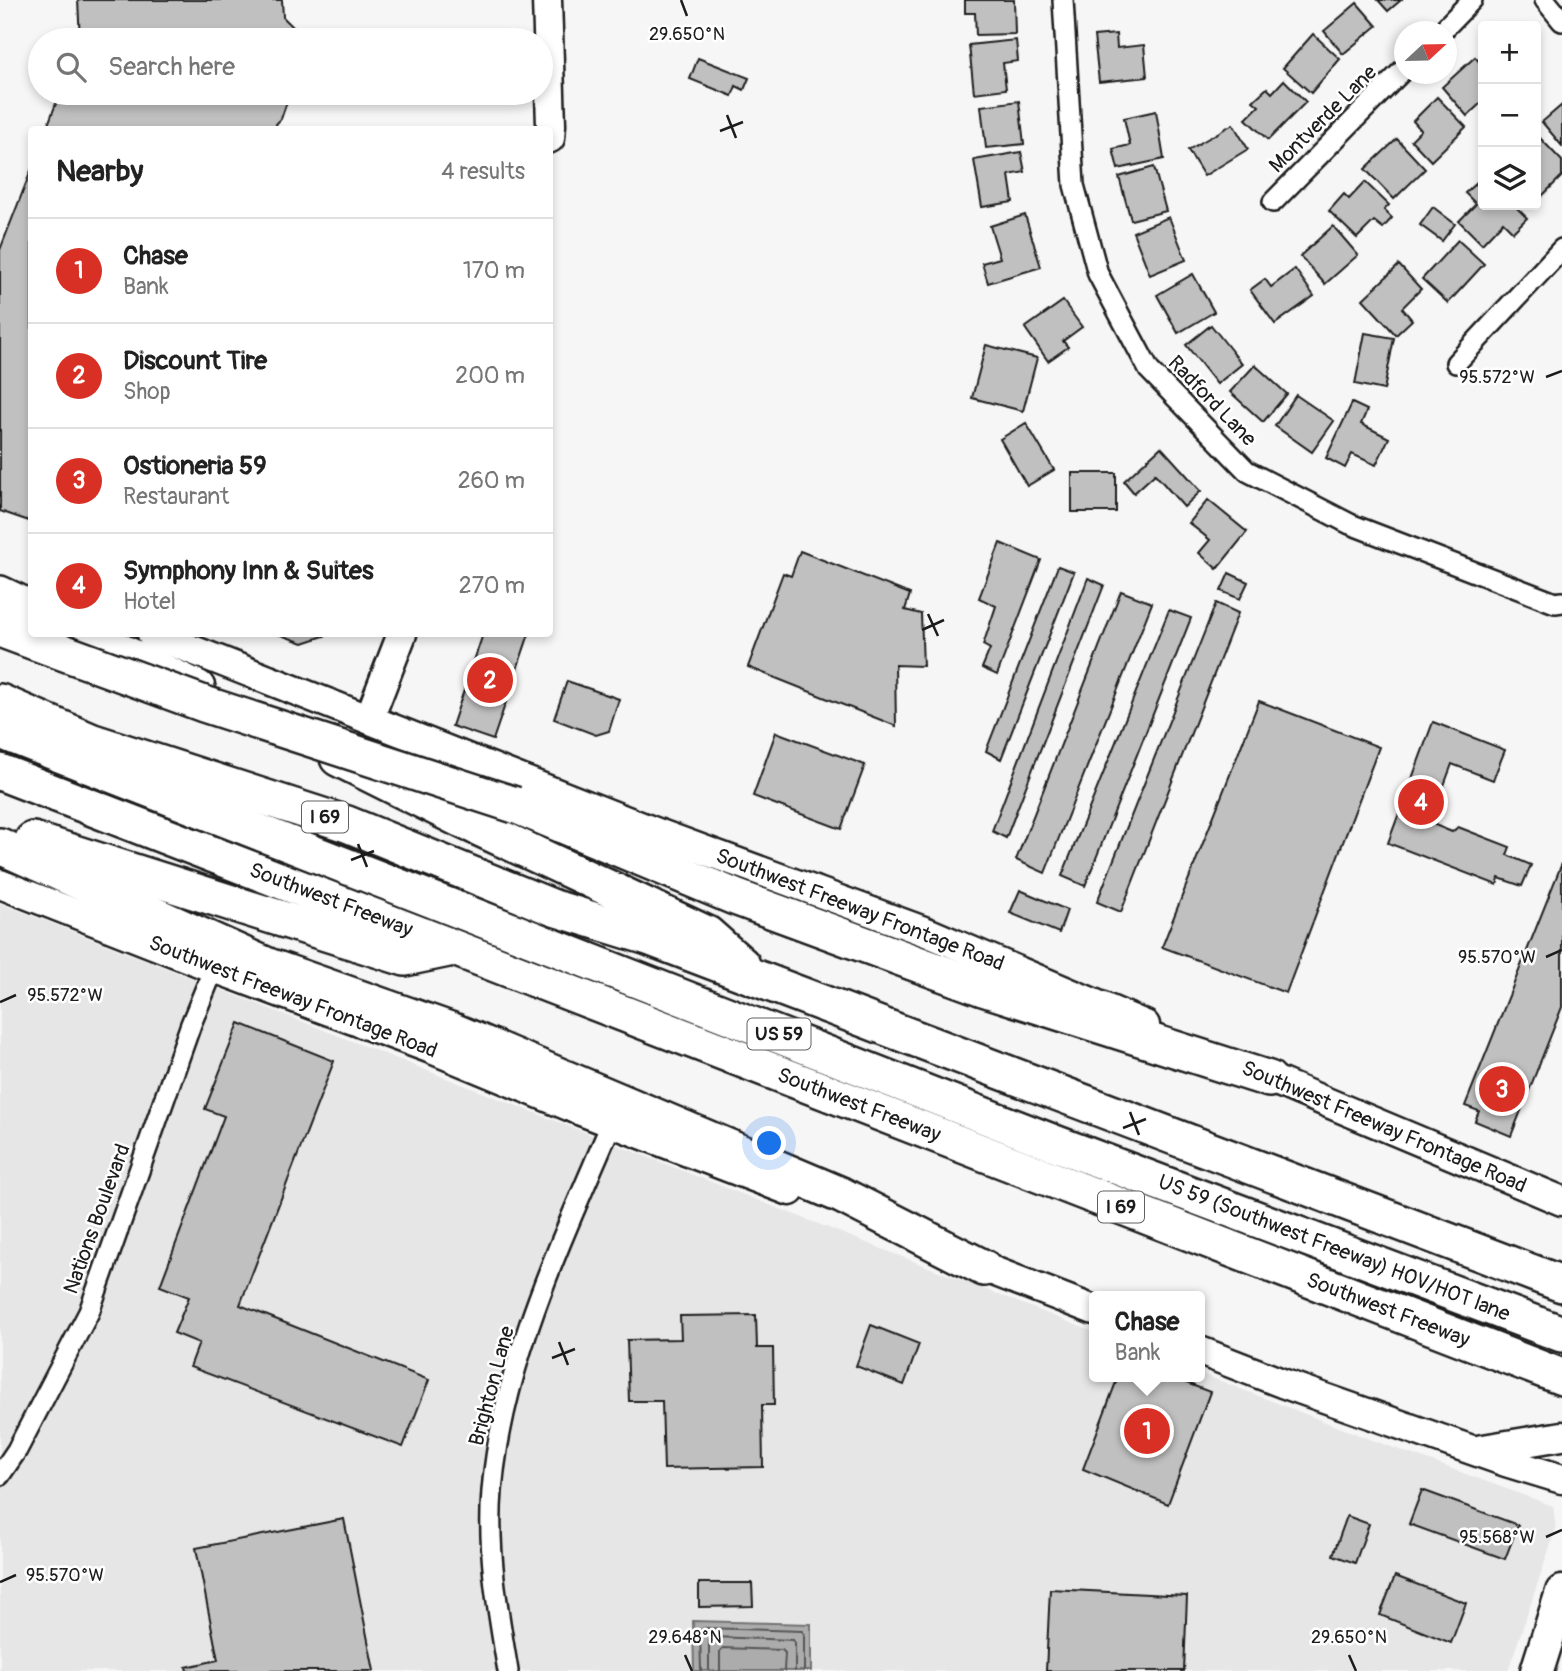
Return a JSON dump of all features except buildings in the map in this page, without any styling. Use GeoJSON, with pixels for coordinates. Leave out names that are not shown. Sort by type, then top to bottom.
{"type":"FeatureCollection","features":[{"type":"Feature","properties":{"kind":"highway"},"geometry":{"type":"LineString","coordinates":[[0,594],[28,621]]}},
{"type":"Feature","properties":{"kind":"highway"},"geometry":{"type":"LineString","coordinates":[[0,629],[28,626]]}},
{"type":"Feature","properties":{"kind":"highway"},"geometry":{"type":"LineString","coordinates":[[57,637],[204,704],[514,805],[736,897],[983,988],[1269,1079]]}},
{"type":"Feature","properties":{"kind":"highway"},"geometry":{"type":"LineString","coordinates":[[90,637],[462,820],[707,934],[760,981]]}},
{"type":"Feature","properties":{"kind":"highway","name":"I 69"},"geometry":{"type":"LineString","coordinates":[[0,702],[93,742],[347,824],[554,908],[648,937],[1562,1284]]}},
{"type":"Feature","properties":{"kind":"highway","name":"US 59 (Southwest Freeway) HOV/HOT lane"},"geometry":{"type":"LineString","coordinates":[[4,732],[1049,1140],[1555,1331]]}},
{"type":"Feature","properties":{"kind":"highway","name":"Southwest Freeway"},"geometry":{"type":"LineString","coordinates":[[0,772],[1549,1372]]}},
{"type":"Feature","properties":{"kind":"highway"},"geometry":{"type":"LineString","coordinates":[[0,829],[405,958],[453,947]]}},
{"type":"Feature","properties":{"kind":"highway"},"geometry":{"type":"LineString","coordinates":[[0,846],[268,966],[453,1031],[841,1195],[984,1268]]}},
{"type":"Feature","properties":{"kind":"main road"},"geometry":{"type":"LineString","coordinates":[[547,0],[548,28]]}},
{"type":"Feature","properties":{"kind":"main road"},"geometry":{"type":"LineString","coordinates":[[550,105],[551,126]]}},
{"type":"Feature","properties":{"kind":"main road"},"geometry":{"type":"LineString","coordinates":[[0,578],[28,588]]}},
{"type":"Feature","properties":{"kind":"main road","name":"Southwest Freeway Frontage Road"},"geometry":{"type":"LineString","coordinates":[[160,637],[655,832],[929,933],[1562,1201]]}},
{"type":"Feature","properties":{"kind":"main road"},"geometry":{"type":"LineString","coordinates":[[369,719],[401,637]]}},
{"type":"Feature","properties":{"kind":"main road","name":"Southwest Freeway Frontage Road"},"geometry":{"type":"LineString","coordinates":[[0,884],[434,1050],[581,1111],[1089,1308]]}},
{"type":"Feature","properties":{"kind":"main road"},"geometry":{"type":"LineString","coordinates":[[1205,1353],[1475,1451],[1562,1479]]}},
{"type":"Feature","properties":{"kind":"main road"},"geometry":{"type":"LineString","coordinates":[[1475,1451],[1562,1436]]}},
{"type":"Feature","properties":{"kind":"main road"},"geometry":{"type":"LineString","coordinates":[[1539,1669],[1562,1592]]}},
{"type":"Feature","properties":{"kind":"street"},"geometry":{"type":"LineString","coordinates":[[1452,21],[1472,0]]}},
{"type":"Feature","properties":{"kind":"street"},"geometry":{"type":"LineString","coordinates":[[1545,0],[1562,21]]}},
{"type":"Feature","properties":{"kind":"street","name":"Radford Lane"},"geometry":{"type":"LineString","coordinates":[[1068,1],[1074,185],[1098,274],[1149,370],[1247,471],[1350,524],[1559,602]]}},
{"type":"Feature","properties":{"kind":"street","name":"Montverde Lane"},"geometry":{"type":"LineString","coordinates":[[1273,202],[1394,80]]}},
{"type":"Feature","properties":{"kind":"street"},"geometry":{"type":"LineString","coordinates":[[1456,363],[1562,249]]}},
{"type":"Feature","properties":{"kind":"street","name":"Nations Boulevard"},"geometry":{"type":"LineString","coordinates":[[0,1475],[17,1450],[89,1311],[191,1024],[214,968]]}},
{"type":"Feature","properties":{"kind":"street","name":"Brighton Lane"},"geometry":{"type":"LineString","coordinates":[[508,1671],[492,1551],[491,1493],[499,1432],[529,1330],[612,1122]]}},
{"type":"Feature","properties":{"kind":"shaded area"},"geometry":{"type":"Polygon","coordinates":[[[0,903],[1089,1330],[1089,1382],[1205,1382],[1205,1375],[1553,1506],[1556,1529],[1508,1671],[0,1671],[0,903]]]}},
{"type":"Feature","properties":{"kind":"water"},"geometry":{"type":"Polygon","coordinates":[[[693,1621],[811,1624],[811,1671],[694,1671],[693,1621]]]}},
{"type":"Feature","properties":{"kind":"place","name":"Discount Tire"},"geometry":{"type":"Point","coordinates":[490,680]}},
{"type":"Feature","properties":{"kind":"place","name":"Symphony Inn & Suites"},"geometry":{"type":"Point","coordinates":[1421,802]}},
{"type":"Feature","properties":{"kind":"place","name":"Ostioneria 59"},"geometry":{"type":"Point","coordinates":[1502,1089]}},
{"type":"Feature","properties":{"kind":"place","name":"Chase"},"geometry":{"type":"Point","coordinates":[1147,1431]}}]}
